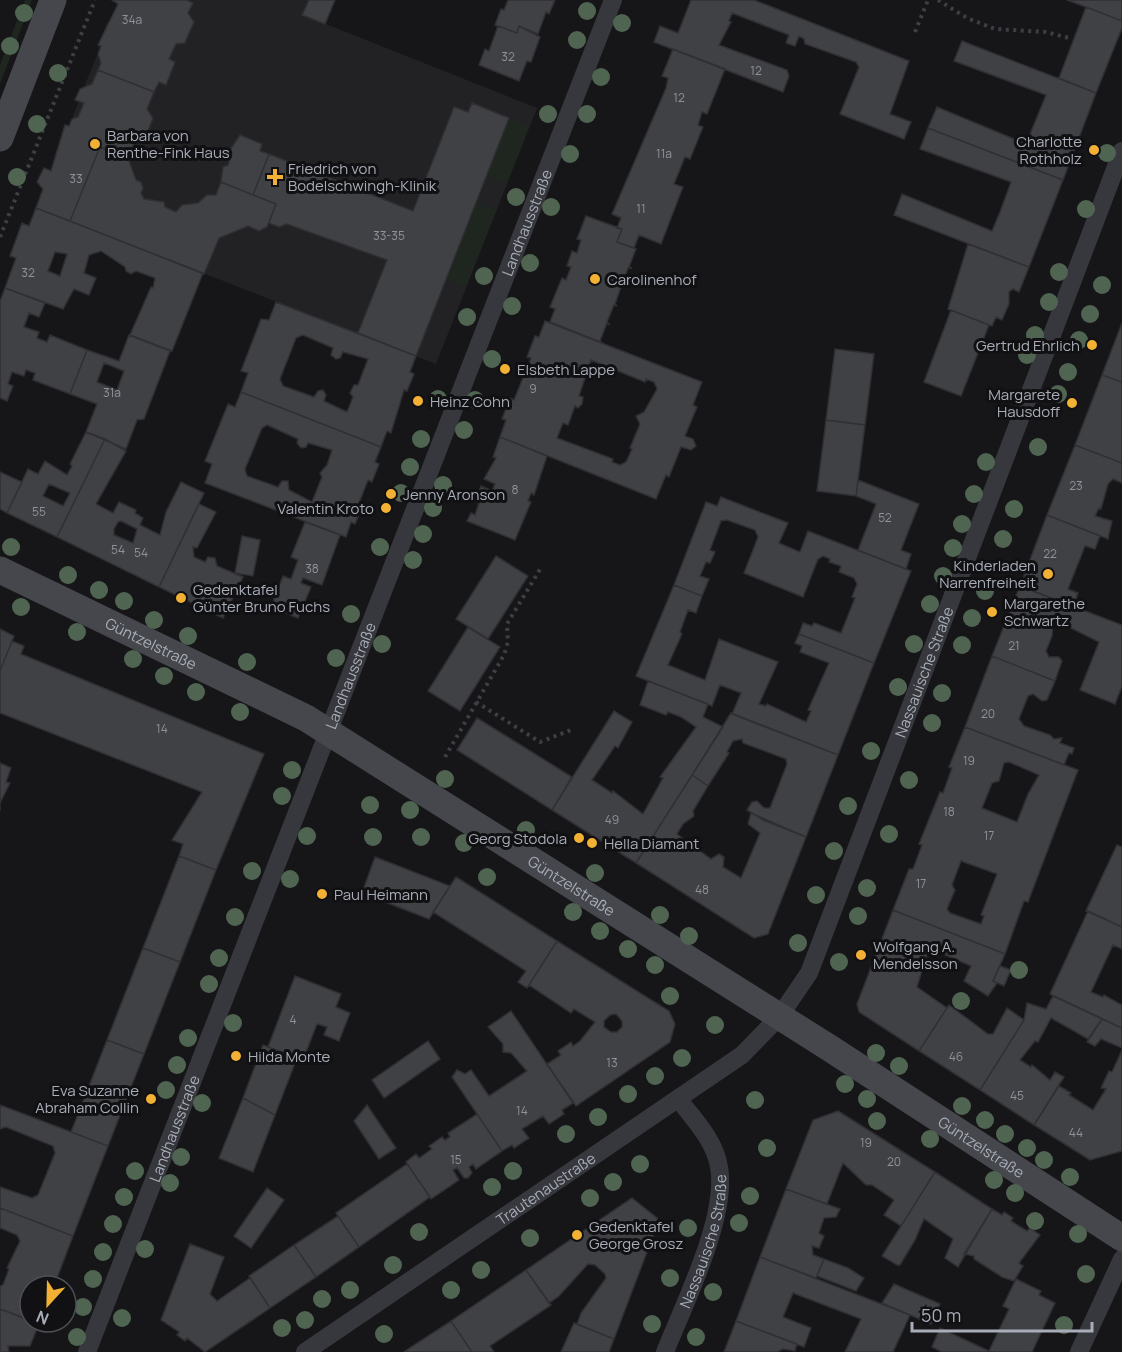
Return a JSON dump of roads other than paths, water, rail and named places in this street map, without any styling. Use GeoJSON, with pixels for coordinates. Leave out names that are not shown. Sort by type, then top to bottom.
{"type":"FeatureCollection","features":[{"type":"Feature","properties":{"kind":"street"},"geometry":{"type":"LineString","coordinates":[[0,138],[53,0]]}},
{"type":"Feature","properties":{"kind":"street","name":"Landhausstraße"},"geometry":{"type":"LineString","coordinates":[[87,1352],[613,0]]}},
{"type":"Feature","properties":{"kind":"street","name":"Nassauische Straße"},"geometry":{"type":"LineString","coordinates":[[779,1017],[809,972],[1122,151]]}},
{"type":"Feature","properties":{"kind":"street","name":"Güntzelstraße"},"geometry":{"type":"LineString","coordinates":[[0,570],[306,718],[779,1017],[1122,1238]]}},
{"type":"Feature","properties":{"kind":"street","name":"Trautenaustraße"},"geometry":{"type":"LineString","coordinates":[[304,1352],[679,1100],[742,1055],[779,1017]]}},
{"type":"Feature","properties":{"kind":"street","name":"Nassauische Straße"},"geometry":{"type":"LineString","coordinates":[[665,1352],[714,1225],[720,1199],[719,1166],[708,1140],[679,1100]]}},
{"type":"Feature","properties":{"kind":"street"},"geometry":{"type":"LineString","coordinates":[[1079,1352],[1122,1258]]}},
{"type":"Feature","properties":{"kind":"place","name":"Barbara von Renthe-Fink Haus"},"geometry":{"type":"Point","coordinates":[95,144]}},
{"type":"Feature","properties":{"kind":"place","name":"Charlotte Rothholz"},"geometry":{"type":"Point","coordinates":[1094,150]}},
{"type":"Feature","properties":{"kind":"place","name":"Friedrich von Bodelschwingh-Klinik"},"geometry":{"type":"Point","coordinates":[275,177]}},
{"type":"Feature","properties":{"kind":"place","name":"Carolinenhof"},"geometry":{"type":"Point","coordinates":[595,279]}},
{"type":"Feature","properties":{"kind":"place","name":"Gertrud Ehrlich"},"geometry":{"type":"Point","coordinates":[1092,345]}},
{"type":"Feature","properties":{"kind":"place","name":"Elsbeth Lappe"},"geometry":{"type":"Point","coordinates":[505,369]}},
{"type":"Feature","properties":{"kind":"place","name":"Heinz Cohn"},"geometry":{"type":"Point","coordinates":[418,401]}},
{"type":"Feature","properties":{"kind":"place","name":"Margarete Hausdoff"},"geometry":{"type":"Point","coordinates":[1072,403]}},
{"type":"Feature","properties":{"kind":"place","name":"Jenny Aronson"},"geometry":{"type":"Point","coordinates":[391,494]}},
{"type":"Feature","properties":{"kind":"place","name":"Valentin Kroto"},"geometry":{"type":"Point","coordinates":[386,508]}},
{"type":"Feature","properties":{"kind":"place","name":"Kinderladen Narrenfreiheit"},"geometry":{"type":"Point","coordinates":[1048,574]}},
{"type":"Feature","properties":{"kind":"place","name":"Gedenktafel Günter Bruno Fuchs"},"geometry":{"type":"Point","coordinates":[181,598]}},
{"type":"Feature","properties":{"kind":"place","name":"Margarethe Schwartz"},"geometry":{"type":"Point","coordinates":[992,612]}},
{"type":"Feature","properties":{"kind":"place","name":"Georg Stodola"},"geometry":{"type":"Point","coordinates":[579,838]}},
{"type":"Feature","properties":{"kind":"place","name":"Hella Diamant"},"geometry":{"type":"Point","coordinates":[592,843]}},
{"type":"Feature","properties":{"kind":"place","name":"Paul Heimann"},"geometry":{"type":"Point","coordinates":[322,894]}},
{"type":"Feature","properties":{"kind":"place","name":"Wolfgang A. Mendelsson"},"geometry":{"type":"Point","coordinates":[861,955]}},
{"type":"Feature","properties":{"kind":"place","name":"Hilda Monte"},"geometry":{"type":"Point","coordinates":[236,1056]}},
{"type":"Feature","properties":{"kind":"place","name":"Eva Suzanne Abraham Collin"},"geometry":{"type":"Point","coordinates":[151,1099]}},
{"type":"Feature","properties":{"kind":"place","name":"Gedenktafel George Grosz"},"geometry":{"type":"Point","coordinates":[577,1235]}}]}
